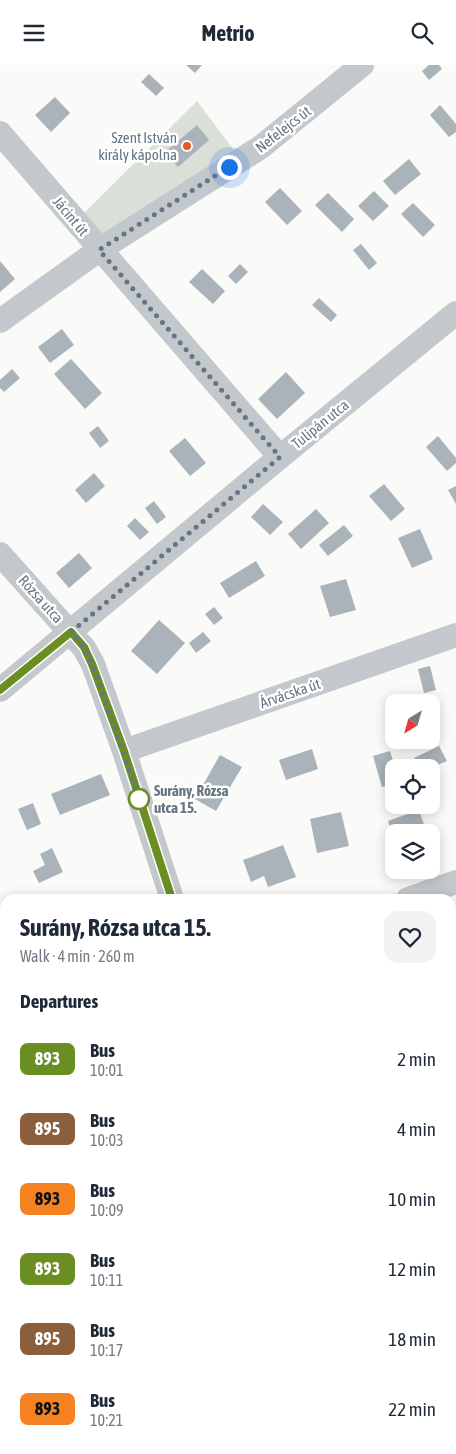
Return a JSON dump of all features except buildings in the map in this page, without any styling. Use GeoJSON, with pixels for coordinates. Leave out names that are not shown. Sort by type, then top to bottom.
{"type":"FeatureCollection","features":[{"type":"Feature","properties":{"kind":"street","name":"Nefelejcs út"},"geometry":{"type":"LineString","coordinates":[[0,321],[99,250],[261,147],[362,65]]}},
{"type":"Feature","properties":{"kind":"street","name":"Jácint út"},"geometry":{"type":"LineString","coordinates":[[0,133],[99,250],[280,457]]}},
{"type":"Feature","properties":{"kind":"street","name":"Tulipán utca"},"geometry":{"type":"LineString","coordinates":[[0,690],[456,313]]}},
{"type":"Feature","properties":{"kind":"street","name":"Rózsa utca"},"geometry":{"type":"LineString","coordinates":[[0,553],[84,647],[124,751],[170,894]]}},
{"type":"Feature","properties":{"kind":"street","name":"Árvácska út"},"geometry":{"type":"LineString","coordinates":[[124,751],[456,635]]}},
{"type":"Feature","properties":{"kind":"street"},"geometry":{"type":"LineString","coordinates":[[422,894],[456,882]]}},
{"type":"Feature","properties":{"kind":"shaded area"},"geometry":{"type":"Polygon","coordinates":[[[197,101],[236,153],[100,244],[79,218],[197,101]]]}},
{"type":"Feature","properties":{"kind":"bus line","name":"893"},"geometry":{"type":"LineString","coordinates":[[0,690],[71,632],[84,647],[124,751],[170,894]]}},
{"type":"Feature","properties":{"kind":"place","name":"Szent István király kápolna"},"geometry":{"type":"Point","coordinates":[187,146]}},
{"type":"Feature","properties":{"kind":"place","name":"Surány, Rózsa utca 15."},"geometry":{"type":"Point","coordinates":[139,799]}},
{"type":"Feature","properties":{"kind":"route"},"geometry":{"type":"LineString","coordinates":[[139,799],[142,806],[92,664],[84,647],[71,632],[280,457],[99,250],[229,167]]}}]}
